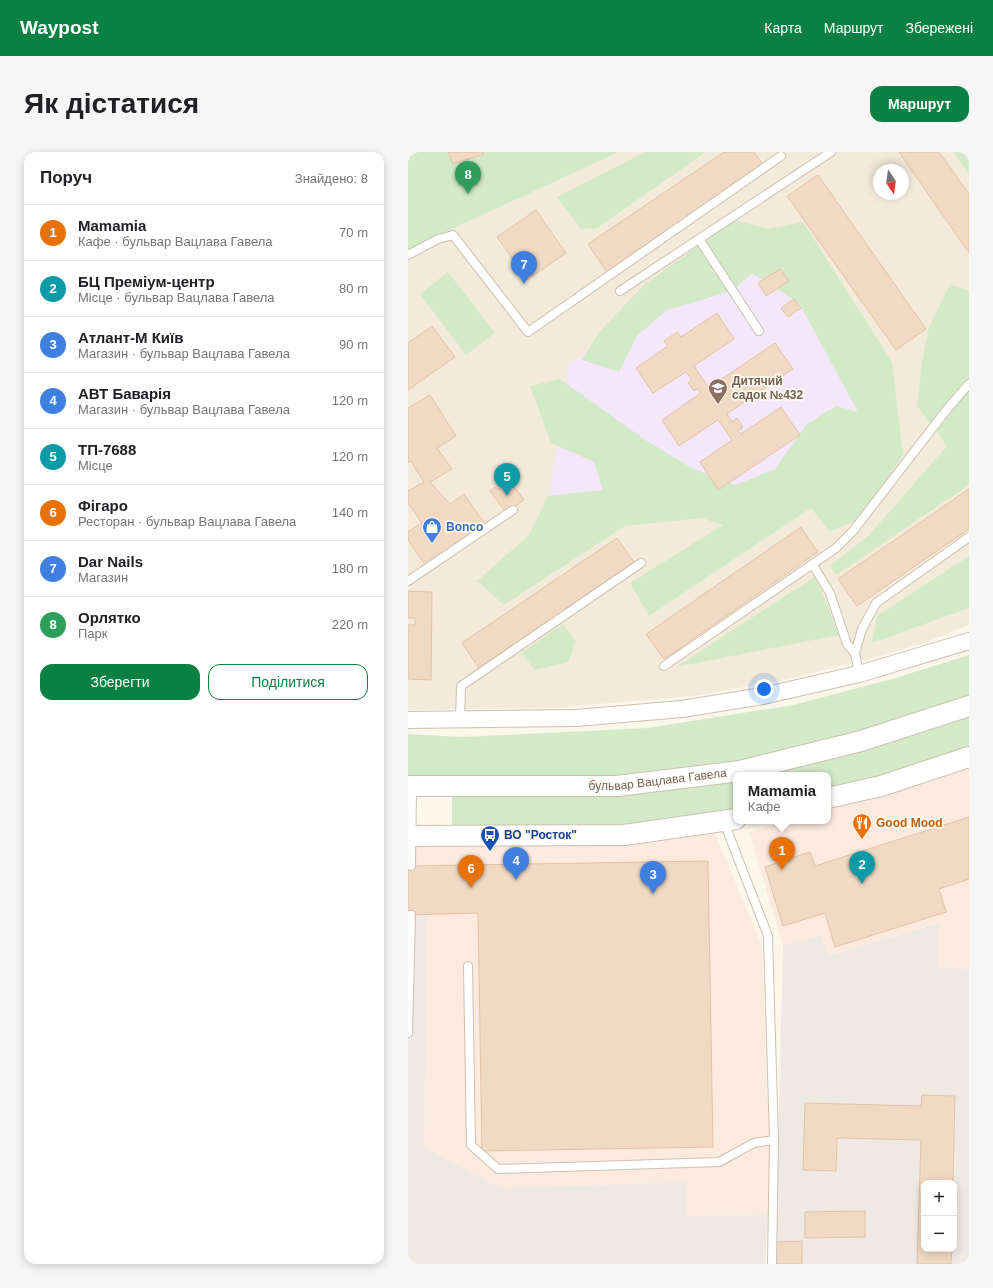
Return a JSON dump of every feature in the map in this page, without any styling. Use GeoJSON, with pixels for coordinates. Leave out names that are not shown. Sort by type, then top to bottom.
{"type":"FeatureCollection","features":[{"type":"Feature","properties":{"kind":"street"},"geometry":{"type":"LineString","coordinates":[[408,720],[576,718],[682,709],[763,696],[859,674],[969,641]]}},
{"type":"Feature","properties":{"kind":"street","name":"бульвар Вацлава Гавела"},"geometry":{"type":"LineString","coordinates":[[410,786],[617,786],[740,771],[861,741],[969,706]]}},
{"type":"Feature","properties":{"kind":"street"},"geometry":{"type":"LineString","coordinates":[[831,797],[881,786],[969,758]]}},
{"type":"Feature","properties":{"kind":"street"},"geometry":{"type":"LineString","coordinates":[[410,836],[624,835],[730,820]]}},
{"type":"Feature","properties":{"kind":"lane"},"geometry":{"type":"LineString","coordinates":[[620,291],[831,152]]}},
{"type":"Feature","properties":{"kind":"lane"},"geometry":{"type":"LineString","coordinates":[[408,255],[438,239],[453,235],[528,332],[781,156]]}},
{"type":"Feature","properties":{"kind":"lane"},"geometry":{"type":"LineString","coordinates":[[699,238],[758,332]]}},
{"type":"Feature","properties":{"kind":"lane"},"geometry":{"type":"LineString","coordinates":[[664,666],[836,548],[854,530],[948,408],[969,384]]}},
{"type":"Feature","properties":{"kind":"lane"},"geometry":{"type":"LineString","coordinates":[[408,581],[513,510]]}},
{"type":"Feature","properties":{"kind":"lane"},"geometry":{"type":"LineString","coordinates":[[859,674],[855,653],[862,629],[876,603],[969,536]]}},
{"type":"Feature","properties":{"kind":"lane"},"geometry":{"type":"LineString","coordinates":[[460,720],[461,686],[641,563]]}},
{"type":"Feature","properties":{"kind":"lane"},"geometry":{"type":"LineString","coordinates":[[813,565],[830,594],[847,644],[855,653]]}},
{"type":"Feature","properties":{"kind":"lane"},"geometry":{"type":"LineString","coordinates":[[410,786],[411,866]]}},
{"type":"Feature","properties":{"kind":"lane"},"geometry":{"type":"LineString","coordinates":[[730,820],[768,936],[774,1140],[772,1264]]}},
{"type":"Feature","properties":{"kind":"lane"},"geometry":{"type":"LineString","coordinates":[[408,1033],[411,915]]}},
{"type":"Feature","properties":{"kind":"lane"},"geometry":{"type":"LineString","coordinates":[[468,966],[471,1145],[498,1169],[719,1162],[754,1143],[774,1140]]}},
{"type":"Feature","properties":{"kind":"shaded area"},"geometry":{"type":"Polygon","coordinates":[[[619,152],[969,152],[969,625],[924,643],[872,658],[783,680],[694,696],[552,708],[408,710],[408,252],[437,236],[619,152]]]}},
{"type":"Feature","properties":{"kind":"shaded area","name":"Дитячий садок №432"},"geometry":{"type":"Polygon","coordinates":[[[764,238],[899,446],[809,504],[546,519],[569,364],[764,238]]]}},
{"type":"Feature","properties":{"kind":"shaded area"},"geometry":{"type":"Polygon","coordinates":[[[969,767],[969,969],[939,967],[938,923],[828,956],[821,935],[783,946],[749,832],[777,824],[831,824],[831,808],[944,776],[969,767]]]}},
{"type":"Feature","properties":{"kind":"shaded area"},"geometry":{"type":"Polygon","coordinates":[[[714,832],[762,945],[769,1146],[768,1215],[685,1216],[685,1182],[500,1188],[424,1147],[427,915],[408,915],[408,842],[714,832]]]}},
{"type":"Feature","properties":{"kind":"shaded area"},"geometry":{"type":"Polygon","coordinates":[[[408,915],[427,915],[424,1147],[500,1188],[685,1182],[685,1216],[768,1215],[765,1264],[408,1264],[408,915]]]}},
{"type":"Feature","properties":{"kind":"shaded area"},"geometry":{"type":"Polygon","coordinates":[[[939,923],[939,967],[969,969],[969,1264],[775,1264],[783,946],[821,935],[828,956],[939,923]]]}},
{"type":"Feature","properties":{"kind":"green space"},"geometry":{"type":"Polygon","coordinates":[[[408,152],[619,152],[437,236],[408,252],[408,152]]]}},
{"type":"Feature","properties":{"kind":"green space"},"geometry":{"type":"Polygon","coordinates":[[[645,152],[706,152],[597,228],[581,229],[557,197],[645,152]]]}},
{"type":"Feature","properties":{"kind":"green space"},"geometry":{"type":"Polygon","coordinates":[[[954,152],[969,152],[969,175],[954,152]]]}},
{"type":"Feature","properties":{"kind":"green space"},"geometry":{"type":"Polygon","coordinates":[[[734,220],[769,229],[803,222],[892,362],[903,455],[859,519],[830,532],[811,508],[649,616],[630,583],[723,525],[702,518],[625,526],[504,605],[477,581],[529,535],[548,496],[603,490],[594,462],[551,443],[530,386],[560,379],[647,441],[692,468],[736,485],[775,469],[807,424],[836,406],[858,412],[799,303],[752,273],[732,291],[667,310],[637,336],[619,372],[582,360],[600,331],[644,285],[734,220]]]}},
{"type":"Feature","properties":{"kind":"green space"},"geometry":{"type":"Polygon","coordinates":[[[448,272],[495,333],[466,355],[420,294],[448,272]]]}},
{"type":"Feature","properties":{"kind":"green space"},"geometry":{"type":"Polygon","coordinates":[[[950,284],[969,291],[969,485],[836,575],[830,566],[869,535],[947,446],[917,406],[922,362],[929,327],[950,284]]]}},
{"type":"Feature","properties":{"kind":"green space"},"geometry":{"type":"Polygon","coordinates":[[[969,556],[969,608],[872,643],[877,616],[969,556]]]}},
{"type":"Feature","properties":{"kind":"green space"},"geometry":{"type":"Polygon","coordinates":[[[816,576],[839,635],[676,667],[816,576]]]}},
{"type":"Feature","properties":{"kind":"green space"},"geometry":{"type":"Polygon","coordinates":[[[563,624],[575,640],[569,662],[535,670],[521,653],[563,624]]]}},
{"type":"Feature","properties":{"kind":"green space"},"geometry":{"type":"Polygon","coordinates":[[[969,655],[969,696],[863,731],[727,764],[608,776],[408,779],[408,734],[462,737],[648,728],[793,705],[892,679],[969,655]]]}},
{"type":"Feature","properties":{"kind":"green space"},"geometry":{"type":"Polygon","coordinates":[[[969,714],[969,749],[880,779],[831,790],[831,772],[769,772],[969,714]]]}},
{"type":"Feature","properties":{"kind":"green space"},"geometry":{"type":"Polygon","coordinates":[[[733,781],[733,812],[622,825],[452,825],[452,797],[619,796],[733,781]]]}},
{"type":"Feature","properties":{"kind":"building"},"geometry":{"type":"Polygon","coordinates":[[[448,152],[483,152],[484,154],[453,164],[448,152]]]}},
{"type":"Feature","properties":{"kind":"building"},"geometry":{"type":"Polygon","coordinates":[[[724,152],[754,152],[764,166],[607,272],[588,244],[724,152]]]}},
{"type":"Feature","properties":{"kind":"building"},"geometry":{"type":"Polygon","coordinates":[[[899,152],[939,152],[969,194],[969,253],[909,166],[909,164],[907,164],[899,152]]]}},
{"type":"Feature","properties":{"kind":"building"},"geometry":{"type":"Polygon","coordinates":[[[818,175],[926,329],[896,350],[787,196],[818,175]]]}},
{"type":"Feature","properties":{"kind":"building"},"geometry":{"type":"Polygon","coordinates":[[[536,210],[566,253],[527,280],[497,237],[536,210]]]}},
{"type":"Feature","properties":{"kind":"building"},"geometry":{"type":"Polygon","coordinates":[[[780,269],[789,281],[766,296],[758,283],[780,269]]]}},
{"type":"Feature","properties":{"kind":"building"},"geometry":{"type":"Polygon","coordinates":[[[794,299],[801,308],[788,317],[781,308],[794,299]]]}},
{"type":"Feature","properties":{"kind":"building"},"geometry":{"type":"Polygon","coordinates":[[[717,313],[734,339],[694,366],[709,388],[775,343],[793,369],[727,414],[732,422],[737,418],[743,427],[738,431],[741,434],[781,407],[800,435],[718,490],[700,462],[732,440],[718,420],[679,446],[662,420],[701,393],[697,389],[694,391],[688,383],[692,380],[686,372],[653,393],[636,368],[668,346],[664,341],[677,332],[681,337],[717,313]]]}},
{"type":"Feature","properties":{"kind":"building"},"geometry":{"type":"Polygon","coordinates":[[[432,326],[455,357],[408,390],[408,343],[432,326]]]}},
{"type":"Feature","properties":{"kind":"building"},"geometry":{"type":"Polygon","coordinates":[[[430,395],[456,436],[437,448],[452,469],[430,482],[450,504],[464,494],[488,528],[428,569],[408,540],[408,532],[422,523],[408,503],[408,491],[424,482],[411,461],[408,463],[408,408],[430,395]]]}},
{"type":"Feature","properties":{"kind":"building"},"geometry":{"type":"Polygon","coordinates":[[[510,481],[524,500],[506,513],[490,491],[495,487],[497,490],[510,481]]]}},
{"type":"Feature","properties":{"kind":"building"},"geometry":{"type":"Polygon","coordinates":[[[969,489],[969,529],[857,606],[838,579],[969,489]]]}},
{"type":"Feature","properties":{"kind":"building"},"geometry":{"type":"Polygon","coordinates":[[[801,527],[818,552],[664,659],[646,634],[801,527]]]}},
{"type":"Feature","properties":{"kind":"building"},"geometry":{"type":"Polygon","coordinates":[[[617,538],[634,562],[479,668],[462,643],[617,538]]]}},
{"type":"Feature","properties":{"kind":"building"},"geometry":{"type":"Polygon","coordinates":[[[408,591],[432,592],[431,680],[408,679],[408,625],[415,625],[415,618],[408,618],[408,591]]]}},
{"type":"Feature","properties":{"kind":"building"},"geometry":{"type":"Polygon","coordinates":[[[969,817],[969,879],[939,889],[946,912],[835,947],[825,913],[783,926],[765,867],[810,852],[815,866],[969,817]]]}},
{"type":"Feature","properties":{"kind":"building"},"geometry":{"type":"Polygon","coordinates":[[[708,861],[713,1147],[482,1151],[478,913],[408,915],[408,866],[708,861]]]}},
{"type":"Feature","properties":{"kind":"building"},"geometry":{"type":"Polygon","coordinates":[[[922,1095],[955,1096],[953,1180],[921,1180],[921,1252],[952,1252],[951,1264],[917,1264],[921,1140],[837,1138],[836,1171],[803,1170],[805,1103],[921,1106],[922,1095]]]}},
{"type":"Feature","properties":{"kind":"building"},"geometry":{"type":"Polygon","coordinates":[[[865,1211],[865,1237],[805,1238],[805,1212],[865,1211]]]}},
{"type":"Feature","properties":{"kind":"building"},"geometry":{"type":"Polygon","coordinates":[[[802,1241],[802,1264],[776,1264],[775,1242],[802,1241]]]}},
{"type":"Feature","properties":{"kind":"place","name":"Орлятко"},"geometry":{"type":"Point","coordinates":[468,194]}},
{"type":"Feature","properties":{"kind":"place","name":"Dar Nails"},"geometry":{"type":"Point","coordinates":[524,284]}},
{"type":"Feature","properties":{"kind":"place","name":"Дитячий садок №432"},"geometry":{"type":"Point","coordinates":[718,405]}},
{"type":"Feature","properties":{"kind":"place","name":"ТП-7688"},"geometry":{"type":"Point","coordinates":[507,496]}},
{"type":"Feature","properties":{"kind":"place","name":"Bonco"},"geometry":{"type":"Point","coordinates":[432,544]}},
{"type":"Feature","properties":{"kind":"place","name":"Good Mood"},"geometry":{"type":"Point","coordinates":[862,840]}},
{"type":"Feature","properties":{"kind":"place","name":"ВО \"Росток\""},"geometry":{"type":"Point","coordinates":[490,852]}},
{"type":"Feature","properties":{"kind":"place","name":"Mamamia"},"geometry":{"type":"Point","coordinates":[782,870]}},
{"type":"Feature","properties":{"kind":"place","name":"АВТ Баварія"},"geometry":{"type":"Point","coordinates":[516,880]}},
{"type":"Feature","properties":{"kind":"place","name":"БЦ Преміум-центр"},"geometry":{"type":"Point","coordinates":[862,884]}},
{"type":"Feature","properties":{"kind":"place","name":"Фігаро"},"geometry":{"type":"Point","coordinates":[471,888]}},
{"type":"Feature","properties":{"kind":"place","name":"Атлант-М Київ"},"geometry":{"type":"Point","coordinates":[653,894]}}]}
